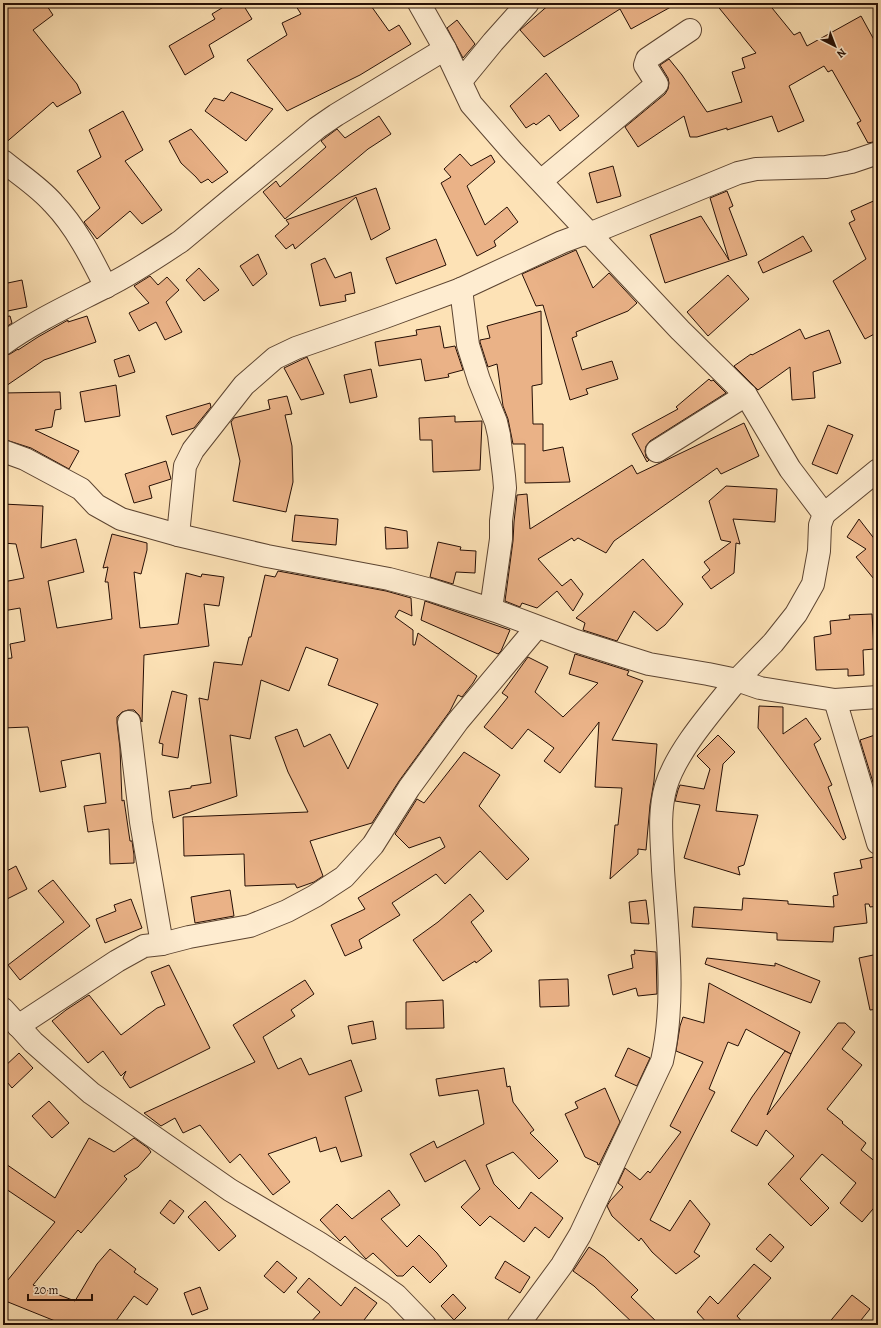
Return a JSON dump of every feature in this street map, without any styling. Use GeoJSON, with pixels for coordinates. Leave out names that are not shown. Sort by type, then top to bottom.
{"type":"FeatureCollection","features":[{"type":"Feature","properties":{"kind":"street"},"geometry":{"type":"LineString","coordinates":[[419,3],[445,49],[471,104],[512,151],[589,234],[680,330],[746,395],[790,469],[824,514]]}},
{"type":"Feature","properties":{"kind":"street"},"geometry":{"type":"LineString","coordinates":[[461,81],[528,3]]}},
{"type":"Feature","properties":{"kind":"street"},"geometry":{"type":"LineString","coordinates":[[541,181],[657,84],[645,65],[647,59],[690,30]]}},
{"type":"Feature","properties":{"kind":"street"},"geometry":{"type":"LineString","coordinates":[[3,344],[47,316],[106,287],[136,270],[181,241],[317,128],[445,49]]}},
{"type":"Feature","properties":{"kind":"street"},"geometry":{"type":"LineString","coordinates":[[178,535],[185,466],[193,450],[244,385],[275,358],[296,348],[385,318],[462,289],[562,242],[581,235],[589,234],[738,173],[756,169],[826,167],[851,162],[878,153]]}},
{"type":"Feature","properties":{"kind":"street"},"geometry":{"type":"LineString","coordinates":[[3,162],[40,190],[64,216],[84,245],[106,287]]}},
{"type":"Feature","properties":{"kind":"street"},"geometry":{"type":"LineString","coordinates":[[462,289],[468,345],[479,380],[498,428],[504,476],[505,488],[501,521],[501,539],[491,609]]}},
{"type":"Feature","properties":{"kind":"street"},"geometry":{"type":"LineString","coordinates":[[657,451],[746,395]]}},
{"type":"Feature","properties":{"kind":"street"},"geometry":{"type":"LineString","coordinates":[[3,451],[25,459],[81,489],[96,505],[121,519],[178,535],[267,556],[389,579],[458,598],[576,641],[649,664],[737,680],[760,688],[835,700],[878,696]]}},
{"type":"Feature","properties":{"kind":"street"},"geometry":{"type":"LineString","coordinates":[[518,1325],[562,1265],[580,1234],[662,1061],[667,1040],[670,990],[662,835],[662,809],[666,786],[675,765],[691,740],[737,680],[773,643],[796,614],[813,584],[819,552],[820,525],[824,514],[878,470]]}},
{"type":"Feature","properties":{"kind":"street"},"geometry":{"type":"LineString","coordinates":[[18,1026],[144,946],[162,944],[188,937],[250,926],[287,911],[344,877],[373,845],[409,788],[458,721],[537,627]]}},
{"type":"Feature","properties":{"kind":"street"},"geometry":{"type":"LineString","coordinates":[[835,700],[878,843]]}},
{"type":"Feature","properties":{"kind":"street"},"geometry":{"type":"LineString","coordinates":[[129,722],[141,822],[162,944]]}},
{"type":"Feature","properties":{"kind":"street"},"geometry":{"type":"LineString","coordinates":[[3,1009],[33,1042],[91,1093],[230,1190],[319,1243],[369,1276],[396,1295],[425,1325]]}},
{"type":"Feature","properties":{"kind":"building"},"geometry":{"type":"Polygon","coordinates":[[[3,3],[45,3],[53,15],[33,30],[77,84],[81,93],[57,107],[53,102],[3,145],[3,3]]]}},
{"type":"Feature","properties":{"kind":"building"},"geometry":{"type":"Polygon","coordinates":[[[230,3],[242,3],[252,19],[209,45],[214,57],[185,75],[169,46],[215,19],[212,14],[230,3]]]}},
{"type":"Feature","properties":{"kind":"building"},"geometry":{"type":"Polygon","coordinates":[[[294,3],[369,3],[389,31],[399,25],[411,44],[360,75],[287,111],[247,60],[287,35],[282,23],[301,14],[294,3]]]}},
{"type":"Feature","properties":{"kind":"building"},"geometry":{"type":"Polygon","coordinates":[[[551,3],[678,3],[631,29],[620,9],[544,57],[520,30],[551,3]]]}},
{"type":"Feature","properties":{"kind":"building"},"geometry":{"type":"Polygon","coordinates":[[[715,3],[768,3],[794,35],[800,32],[807,46],[861,16],[878,47],[878,141],[868,143],[857,123],[861,121],[832,70],[828,72],[824,66],[789,86],[804,121],[778,132],[772,116],[727,130],[727,128],[697,137],[690,137],[684,116],[638,147],[625,127],[665,94],[669,83],[668,78],[660,65],[669,59],[682,75],[707,112],[742,102],[732,72],[745,68],[742,58],[756,53],[715,3]]]}},
{"type":"Feature","properties":{"kind":"building"},"geometry":{"type":"Polygon","coordinates":[[[457,20],[475,44],[463,58],[447,28],[457,20]]]}},
{"type":"Feature","properties":{"kind":"building"},"geometry":{"type":"Polygon","coordinates":[[[546,73],[579,116],[560,131],[549,115],[536,125],[534,123],[526,128],[510,106],[546,73]]]}},
{"type":"Feature","properties":{"kind":"building"},"geometry":{"type":"Polygon","coordinates":[[[231,92],[273,109],[246,141],[205,111],[214,98],[224,101],[231,92]]]}},
{"type":"Feature","properties":{"kind":"building"},"geometry":{"type":"Polygon","coordinates":[[[123,111],[143,150],[125,161],[162,210],[142,224],[130,211],[97,239],[84,222],[100,208],[77,171],[101,157],[89,130],[123,111]]]}},
{"type":"Feature","properties":{"kind":"building"},"geometry":{"type":"Polygon","coordinates":[[[379,116],[391,134],[368,149],[285,219],[263,192],[276,181],[280,187],[326,147],[321,141],[337,129],[345,138],[379,116]]]}},
{"type":"Feature","properties":{"kind":"building"},"geometry":{"type":"Polygon","coordinates":[[[191,129],[228,172],[212,183],[208,179],[201,183],[181,163],[169,141],[191,129]]]}},
{"type":"Feature","properties":{"kind":"building"},"geometry":{"type":"Polygon","coordinates":[[[460,154],[471,166],[491,155],[495,162],[467,186],[485,225],[507,207],[518,222],[494,241],[496,246],[477,256],[441,183],[451,177],[444,169],[460,154]]]}},
{"type":"Feature","properties":{"kind":"building"},"geometry":{"type":"Polygon","coordinates":[[[613,166],[621,196],[597,203],[589,173],[613,166]]]}},
{"type":"Feature","properties":{"kind":"building"},"geometry":{"type":"Polygon","coordinates":[[[376,188],[390,229],[371,240],[356,197],[295,249],[293,244],[286,249],[275,236],[289,224],[286,220],[376,188]]]}},
{"type":"Feature","properties":{"kind":"building"},"geometry":{"type":"Polygon","coordinates":[[[727,191],[733,206],[729,208],[747,255],[665,283],[650,235],[701,216],[729,260],[710,198],[727,191]]]}},
{"type":"Feature","properties":{"kind":"building"},"geometry":{"type":"Polygon","coordinates":[[[878,199],[878,332],[865,339],[833,281],[866,259],[849,223],[855,220],[851,211],[878,199]]]}},
{"type":"Feature","properties":{"kind":"building"},"geometry":{"type":"Polygon","coordinates":[[[803,236],[812,251],[763,273],[758,262],[803,236]]]}},
{"type":"Feature","properties":{"kind":"building"},"geometry":{"type":"Polygon","coordinates":[[[436,239],[446,265],[396,284],[386,258],[436,239]]]}},
{"type":"Feature","properties":{"kind":"building"},"geometry":{"type":"Polygon","coordinates":[[[576,250],[593,288],[609,273],[637,303],[628,311],[576,332],[577,336],[572,338],[582,370],[612,361],[618,379],[586,389],[588,394],[570,400],[543,305],[536,306],[522,274],[576,250]]]}},
{"type":"Feature","properties":{"kind":"building"},"geometry":{"type":"Polygon","coordinates":[[[258,254],[267,274],[253,286],[240,266],[258,254]]]}},
{"type":"Feature","properties":{"kind":"building"},"geometry":{"type":"Polygon","coordinates":[[[325,258],[335,278],[351,272],[355,293],[345,295],[346,301],[320,306],[311,264],[325,258]]]}},
{"type":"Feature","properties":{"kind":"building"},"geometry":{"type":"Polygon","coordinates":[[[199,268],[219,290],[204,301],[186,280],[199,268]]]}},
{"type":"Feature","properties":{"kind":"building"},"geometry":{"type":"Polygon","coordinates":[[[728,275],[749,299],[708,336],[687,312],[728,275]]]}},
{"type":"Feature","properties":{"kind":"building"},"geometry":{"type":"Polygon","coordinates":[[[150,276],[158,285],[167,277],[179,290],[166,302],[182,332],[165,340],[156,322],[139,331],[129,313],[149,303],[134,286],[150,276]]]}},
{"type":"Feature","properties":{"kind":"building"},"geometry":{"type":"Polygon","coordinates":[[[22,280],[27,307],[3,312],[3,284],[22,280]]]}},
{"type":"Feature","properties":{"kind":"building"},"geometry":{"type":"Polygon","coordinates":[[[541,311],[542,384],[532,386],[533,424],[543,424],[543,451],[563,447],[570,482],[525,483],[525,444],[513,444],[508,419],[503,406],[497,364],[488,367],[480,342],[480,340],[490,338],[487,326],[541,311]]]}},
{"type":"Feature","properties":{"kind":"building"},"geometry":{"type":"Polygon","coordinates":[[[10,316],[12,323],[3,329],[3,317],[10,316]]]}},
{"type":"Feature","properties":{"kind":"building"},"geometry":{"type":"Polygon","coordinates":[[[87,316],[96,342],[44,360],[3,388],[3,356],[18,350],[68,320],[68,322],[87,316]]]}},
{"type":"Feature","properties":{"kind":"building"},"geometry":{"type":"Polygon","coordinates":[[[440,326],[444,348],[455,346],[463,370],[448,374],[449,377],[425,381],[421,359],[379,366],[375,342],[417,335],[416,330],[440,326]]]}},
{"type":"Feature","properties":{"kind":"building"},"geometry":{"type":"Polygon","coordinates":[[[800,329],[805,339],[829,330],[841,363],[813,372],[815,398],[792,400],[790,367],[758,390],[734,366],[751,354],[752,355],[800,329]]]}},
{"type":"Feature","properties":{"kind":"building"},"geometry":{"type":"Polygon","coordinates":[[[129,355],[135,372],[119,377],[114,360],[129,355]]]}},
{"type":"Feature","properties":{"kind":"building"},"geometry":{"type":"Polygon","coordinates":[[[307,357],[324,394],[301,400],[284,368],[307,357]]]}},
{"type":"Feature","properties":{"kind":"building"},"geometry":{"type":"Polygon","coordinates":[[[371,369],[377,397],[350,403],[344,375],[371,369]]]}},
{"type":"Feature","properties":{"kind":"building"},"geometry":{"type":"Polygon","coordinates":[[[709,379],[711,381],[713,380],[726,393],[650,441],[646,446],[645,451],[646,457],[649,460],[647,462],[632,434],[678,409],[676,407],[709,379]]]}},
{"type":"Feature","properties":{"kind":"building"},"geometry":{"type":"Polygon","coordinates":[[[116,385],[120,416],[85,422],[80,392],[116,385]]]}},
{"type":"Feature","properties":{"kind":"building"},"geometry":{"type":"Polygon","coordinates":[[[60,392],[61,409],[55,410],[52,427],[35,430],[79,451],[69,469],[31,448],[3,439],[3,393],[60,392]]]}},
{"type":"Feature","properties":{"kind":"building"},"geometry":{"type":"Polygon","coordinates":[[[287,396],[292,414],[285,415],[292,446],[293,482],[286,512],[233,501],[240,461],[231,422],[234,418],[270,409],[268,400],[287,396]]]}},
{"type":"Feature","properties":{"kind":"building"},"geometry":{"type":"Polygon","coordinates":[[[210,403],[211,407],[194,428],[172,435],[166,416],[210,403]]]}},
{"type":"Feature","properties":{"kind":"building"},"geometry":{"type":"Polygon","coordinates":[[[455,416],[455,422],[482,421],[480,470],[433,472],[432,440],[420,440],[419,418],[455,416]]]}},
{"type":"Feature","properties":{"kind":"building"},"geometry":{"type":"Polygon","coordinates":[[[744,423],[759,456],[721,474],[717,468],[614,541],[606,553],[578,538],[574,541],[572,538],[538,559],[562,586],[571,579],[583,594],[573,611],[557,591],[537,608],[522,603],[520,607],[505,601],[517,495],[527,494],[530,529],[632,465],[637,474],[744,423]]]}},
{"type":"Feature","properties":{"kind":"building"},"geometry":{"type":"Polygon","coordinates":[[[828,425],[853,435],[837,474],[812,464],[828,425]]]}},
{"type":"Feature","properties":{"kind":"building"},"geometry":{"type":"Polygon","coordinates":[[[166,461],[171,479],[149,486],[152,498],[134,503],[125,474],[166,461]]]}},
{"type":"Feature","properties":{"kind":"building"},"geometry":{"type":"Polygon","coordinates":[[[726,486],[777,489],[775,522],[733,519],[740,544],[736,543],[734,573],[711,589],[702,577],[710,570],[704,562],[731,542],[721,540],[709,501],[726,486]]]}},
{"type":"Feature","properties":{"kind":"building"},"geometry":{"type":"Polygon","coordinates":[[[3,504],[43,506],[41,548],[76,539],[84,572],[48,581],[57,628],[112,619],[108,582],[105,582],[108,567],[103,568],[112,534],[147,543],[147,550],[141,574],[134,572],[140,628],[178,624],[186,573],[201,577],[202,574],[224,577],[219,606],[204,604],[209,646],[144,655],[142,722],[139,715],[134,710],[122,712],[117,717],[122,801],[124,800],[130,841],[132,841],[134,863],[110,864],[109,829],[88,832],[84,806],[106,803],[100,753],[61,761],[66,787],[40,792],[28,727],[3,728],[3,711],[5,711],[3,691],[3,659],[12,658],[10,644],[25,641],[20,608],[3,611],[3,582],[24,578],[16,544],[3,543],[3,504]]]}},
{"type":"Feature","properties":{"kind":"building"},"geometry":{"type":"Polygon","coordinates":[[[295,515],[338,519],[336,545],[292,541],[295,515]]]}},
{"type":"Feature","properties":{"kind":"building"},"geometry":{"type":"Polygon","coordinates":[[[859,519],[876,541],[878,539],[878,584],[856,557],[866,549],[847,537],[859,519]]]}},
{"type":"Feature","properties":{"kind":"building"},"geometry":{"type":"Polygon","coordinates":[[[385,527],[407,531],[408,548],[386,549],[385,527]]]}},
{"type":"Feature","properties":{"kind":"building"},"geometry":{"type":"Polygon","coordinates":[[[438,542],[461,547],[460,550],[476,551],[475,573],[456,572],[453,584],[430,577],[438,542]]]}},
{"type":"Feature","properties":{"kind":"building"},"geometry":{"type":"Polygon","coordinates":[[[643,559],[683,604],[665,625],[657,631],[634,611],[617,641],[583,630],[585,623],[576,618],[643,559]]]}},
{"type":"Feature","properties":{"kind":"building"},"geometry":{"type":"Polygon","coordinates":[[[278,571],[386,591],[411,598],[412,616],[399,610],[395,617],[413,630],[413,645],[415,645],[418,633],[477,676],[462,697],[458,695],[450,711],[399,781],[372,823],[310,841],[323,876],[314,882],[297,888],[295,884],[245,886],[244,854],[184,856],[183,817],[308,812],[288,772],[275,737],[297,729],[304,747],[330,734],[348,769],[378,704],[328,685],[338,659],[306,647],[289,691],[261,680],[250,739],[230,735],[237,796],[173,818],[169,791],[211,783],[199,698],[208,700],[214,662],[242,665],[249,637],[251,637],[265,575],[275,577],[278,571]]]}},
{"type":"Feature","properties":{"kind":"building"},"geometry":{"type":"Polygon","coordinates":[[[425,601],[510,630],[501,651],[498,654],[421,620],[425,601]]]}},
{"type":"Feature","properties":{"kind":"building"},"geometry":{"type":"Polygon","coordinates":[[[872,614],[874,649],[863,650],[864,675],[848,676],[848,669],[816,670],[814,637],[831,634],[830,621],[850,619],[849,615],[872,614]]]}},
{"type":"Feature","properties":{"kind":"building"},"geometry":{"type":"Polygon","coordinates":[[[575,654],[629,671],[627,675],[643,681],[612,740],[657,744],[646,850],[638,849],[638,854],[610,879],[615,825],[618,825],[622,788],[595,787],[599,722],[560,773],[544,761],[554,748],[528,729],[512,749],[484,727],[508,697],[502,693],[528,657],[548,667],[535,692],[563,717],[598,683],[569,674],[575,654]]]}},
{"type":"Feature","properties":{"kind":"building"},"geometry":{"type":"Polygon","coordinates":[[[172,691],[187,695],[178,758],[162,755],[163,744],[159,743],[172,691]]]}},
{"type":"Feature","properties":{"kind":"building"},"geometry":{"type":"Polygon","coordinates":[[[759,706],[783,707],[783,734],[806,718],[821,739],[814,744],[832,785],[828,787],[846,838],[843,840],[758,728],[759,706]]]}},
{"type":"Feature","properties":{"kind":"building"},"geometry":{"type":"Polygon","coordinates":[[[718,735],[735,752],[723,764],[716,811],[758,815],[744,865],[738,867],[740,875],[684,858],[700,805],[675,801],[680,785],[704,789],[710,769],[697,756],[718,735]]]}},
{"type":"Feature","properties":{"kind":"building"},"geometry":{"type":"Polygon","coordinates":[[[875,735],[878,746],[878,792],[876,792],[860,740],[875,735]]]}},
{"type":"Feature","properties":{"kind":"building"},"geometry":{"type":"Polygon","coordinates":[[[464,752],[500,775],[479,806],[529,859],[507,880],[480,851],[445,884],[436,874],[392,903],[400,915],[359,940],[362,948],[345,956],[331,925],[365,909],[358,898],[445,847],[440,837],[409,848],[395,834],[417,799],[424,803],[464,752]]]}},
{"type":"Feature","properties":{"kind":"building"},"geometry":{"type":"Polygon","coordinates":[[[878,856],[878,906],[870,907],[869,904],[865,904],[867,923],[834,927],[833,942],[777,940],[777,933],[692,927],[694,907],[742,910],[743,898],[788,901],[788,904],[834,907],[833,896],[838,895],[834,873],[862,868],[860,860],[878,856]]]}},
{"type":"Feature","properties":{"kind":"building"},"geometry":{"type":"Polygon","coordinates":[[[16,866],[27,889],[3,901],[3,873],[16,866]]]}},
{"type":"Feature","properties":{"kind":"building"},"geometry":{"type":"Polygon","coordinates":[[[53,880],[90,926],[20,980],[8,965],[64,922],[38,891],[53,880]]]}},
{"type":"Feature","properties":{"kind":"building"},"geometry":{"type":"Polygon","coordinates":[[[230,890],[234,916],[195,923],[191,897],[230,890]]]}},
{"type":"Feature","properties":{"kind":"building"},"geometry":{"type":"Polygon","coordinates":[[[470,894],[484,911],[471,922],[492,951],[476,963],[475,961],[443,981],[413,940],[438,922],[470,894]]]}},
{"type":"Feature","properties":{"kind":"building"},"geometry":{"type":"Polygon","coordinates":[[[131,899],[142,928],[105,943],[96,919],[116,911],[114,905],[131,899]]]}},
{"type":"Feature","properties":{"kind":"building"},"geometry":{"type":"Polygon","coordinates":[[[646,900],[649,924],[631,923],[629,902],[646,900]]]}},
{"type":"Feature","properties":{"kind":"building"},"geometry":{"type":"Polygon","coordinates":[[[634,950],[656,952],[657,994],[638,996],[636,988],[613,995],[608,975],[633,968],[631,955],[635,954],[634,950]]]}},
{"type":"Feature","properties":{"kind":"building"},"geometry":{"type":"Polygon","coordinates":[[[878,954],[878,1009],[870,1010],[859,958],[878,954]]]}},
{"type":"Feature","properties":{"kind":"building"},"geometry":{"type":"Polygon","coordinates":[[[707,958],[775,966],[775,963],[820,981],[811,1003],[705,964],[707,958]]]}},
{"type":"Feature","properties":{"kind":"building"},"geometry":{"type":"Polygon","coordinates":[[[169,965],[210,1048],[130,1088],[123,1078],[126,1071],[121,1076],[103,1051],[88,1063],[52,1021],[89,995],[121,1035],[157,1008],[165,1005],[151,972],[169,965]]]}},
{"type":"Feature","properties":{"kind":"building"},"geometry":{"type":"Polygon","coordinates":[[[568,979],[569,1006],[540,1007],[539,980],[568,979]]]}},
{"type":"Feature","properties":{"kind":"building"},"geometry":{"type":"Polygon","coordinates":[[[305,980],[314,994],[291,1010],[295,1016],[263,1037],[278,1069],[301,1058],[309,1075],[351,1060],[362,1091],[345,1097],[362,1156],[341,1162],[336,1147],[320,1152],[316,1137],[268,1154],[290,1182],[273,1195],[240,1154],[230,1163],[200,1125],[183,1133],[175,1118],[161,1126],[144,1113],[255,1062],[233,1025],[305,980]]]}},
{"type":"Feature","properties":{"kind":"building"},"geometry":{"type":"Polygon","coordinates":[[[709,983],[800,1032],[791,1054],[746,1029],[738,1046],[728,1042],[709,1089],[715,1092],[650,1220],[670,1231],[690,1200],[710,1224],[694,1252],[700,1256],[676,1274],[652,1252],[641,1238],[639,1241],[612,1216],[607,1206],[623,1187],[618,1183],[625,1168],[640,1180],[648,1171],[650,1173],[681,1132],[670,1126],[703,1062],[676,1051],[680,1026],[683,1017],[704,1023],[709,983]]]}},
{"type":"Feature","properties":{"kind":"building"},"geometry":{"type":"Polygon","coordinates":[[[443,1000],[444,1028],[406,1029],[406,1002],[443,1000]]]}},
{"type":"Feature","properties":{"kind":"building"},"geometry":{"type":"Polygon","coordinates":[[[373,1021],[376,1039],[352,1044],[348,1026],[373,1021]]]}},
{"type":"Feature","properties":{"kind":"building"},"geometry":{"type":"Polygon","coordinates":[[[838,1023],[845,1023],[855,1032],[842,1049],[862,1065],[827,1109],[866,1143],[861,1150],[878,1164],[878,1203],[862,1222],[840,1203],[856,1183],[822,1154],[800,1179],[829,1208],[811,1226],[768,1184],[794,1156],[766,1130],[757,1146],[731,1131],[752,1097],[785,1051],[791,1054],[767,1115],[838,1023]]]}},
{"type":"Feature","properties":{"kind":"building"},"geometry":{"type":"Polygon","coordinates":[[[628,1048],[650,1058],[637,1086],[615,1076],[628,1048]]]}},
{"type":"Feature","properties":{"kind":"building"},"geometry":{"type":"Polygon","coordinates":[[[19,1053],[33,1068],[12,1088],[3,1077],[3,1068],[19,1053]]]}},
{"type":"Feature","properties":{"kind":"building"},"geometry":{"type":"Polygon","coordinates":[[[504,1068],[507,1087],[510,1086],[513,1102],[534,1130],[530,1133],[558,1161],[539,1179],[513,1152],[486,1165],[494,1184],[519,1209],[531,1192],[563,1218],[549,1238],[535,1227],[524,1242],[490,1216],[480,1226],[461,1207],[480,1189],[465,1160],[425,1182],[410,1154],[434,1141],[437,1148],[484,1124],[478,1090],[439,1096],[436,1079],[504,1068]]]}},
{"type":"Feature","properties":{"kind":"building"},"geometry":{"type":"Polygon","coordinates":[[[605,1088],[620,1122],[599,1165],[597,1164],[598,1163],[585,1157],[565,1114],[578,1108],[575,1102],[605,1088]]]}},
{"type":"Feature","properties":{"kind":"building"},"geometry":{"type":"Polygon","coordinates":[[[49,1101],[69,1123],[52,1138],[32,1116],[49,1101]]]}},
{"type":"Feature","properties":{"kind":"building"},"geometry":{"type":"Polygon","coordinates":[[[89,1138],[114,1152],[134,1138],[151,1152],[138,1167],[124,1176],[127,1179],[81,1233],[78,1230],[33,1285],[75,1301],[97,1264],[110,1249],[136,1269],[134,1272],[158,1289],[147,1305],[134,1296],[113,1325],[65,1325],[3,1300],[3,1286],[55,1222],[3,1187],[3,1162],[55,1198],[89,1138]]]}},
{"type":"Feature","properties":{"kind":"building"},"geometry":{"type":"Polygon","coordinates":[[[389,1190],[400,1205],[381,1219],[407,1247],[419,1235],[437,1253],[447,1266],[430,1283],[413,1266],[403,1276],[397,1276],[373,1253],[366,1259],[345,1236],[340,1241],[320,1220],[337,1204],[352,1219],[389,1190]]]}},
{"type":"Feature","properties":{"kind":"building"},"geometry":{"type":"Polygon","coordinates":[[[170,1200],[184,1211],[174,1224],[160,1213],[170,1200]]]}},
{"type":"Feature","properties":{"kind":"building"},"geometry":{"type":"Polygon","coordinates":[[[205,1201],[236,1236],[219,1251],[188,1217],[205,1201]]]}},
{"type":"Feature","properties":{"kind":"building"},"geometry":{"type":"Polygon","coordinates":[[[770,1234],[784,1247],[771,1262],[756,1249],[770,1234]]]}},
{"type":"Feature","properties":{"kind":"building"},"geometry":{"type":"Polygon","coordinates":[[[589,1247],[604,1257],[638,1290],[631,1297],[660,1325],[635,1325],[594,1286],[573,1271],[589,1247]]]}},
{"type":"Feature","properties":{"kind":"building"},"geometry":{"type":"Polygon","coordinates":[[[277,1261],[297,1278],[284,1293],[264,1276],[277,1261]]]}},
{"type":"Feature","properties":{"kind":"building"},"geometry":{"type":"Polygon","coordinates":[[[505,1261],[530,1277],[520,1293],[495,1278],[505,1261]]]}},
{"type":"Feature","properties":{"kind":"building"},"geometry":{"type":"Polygon","coordinates":[[[754,1264],[771,1278],[737,1316],[745,1325],[709,1325],[697,1312],[710,1296],[718,1304],[754,1264]]]}},
{"type":"Feature","properties":{"kind":"building"},"geometry":{"type":"Polygon","coordinates":[[[309,1278],[341,1306],[355,1287],[377,1303],[361,1324],[363,1325],[308,1325],[320,1312],[297,1292],[309,1278]]]}},
{"type":"Feature","properties":{"kind":"building"},"geometry":{"type":"Polygon","coordinates":[[[200,1287],[208,1309],[192,1315],[184,1293],[200,1287]]]}},
{"type":"Feature","properties":{"kind":"building"},"geometry":{"type":"Polygon","coordinates":[[[453,1294],[466,1308],[454,1320],[441,1306],[453,1294]]]}},
{"type":"Feature","properties":{"kind":"building"},"geometry":{"type":"Polygon","coordinates":[[[852,1295],[870,1309],[857,1325],[827,1325],[852,1295]]]}}]}
